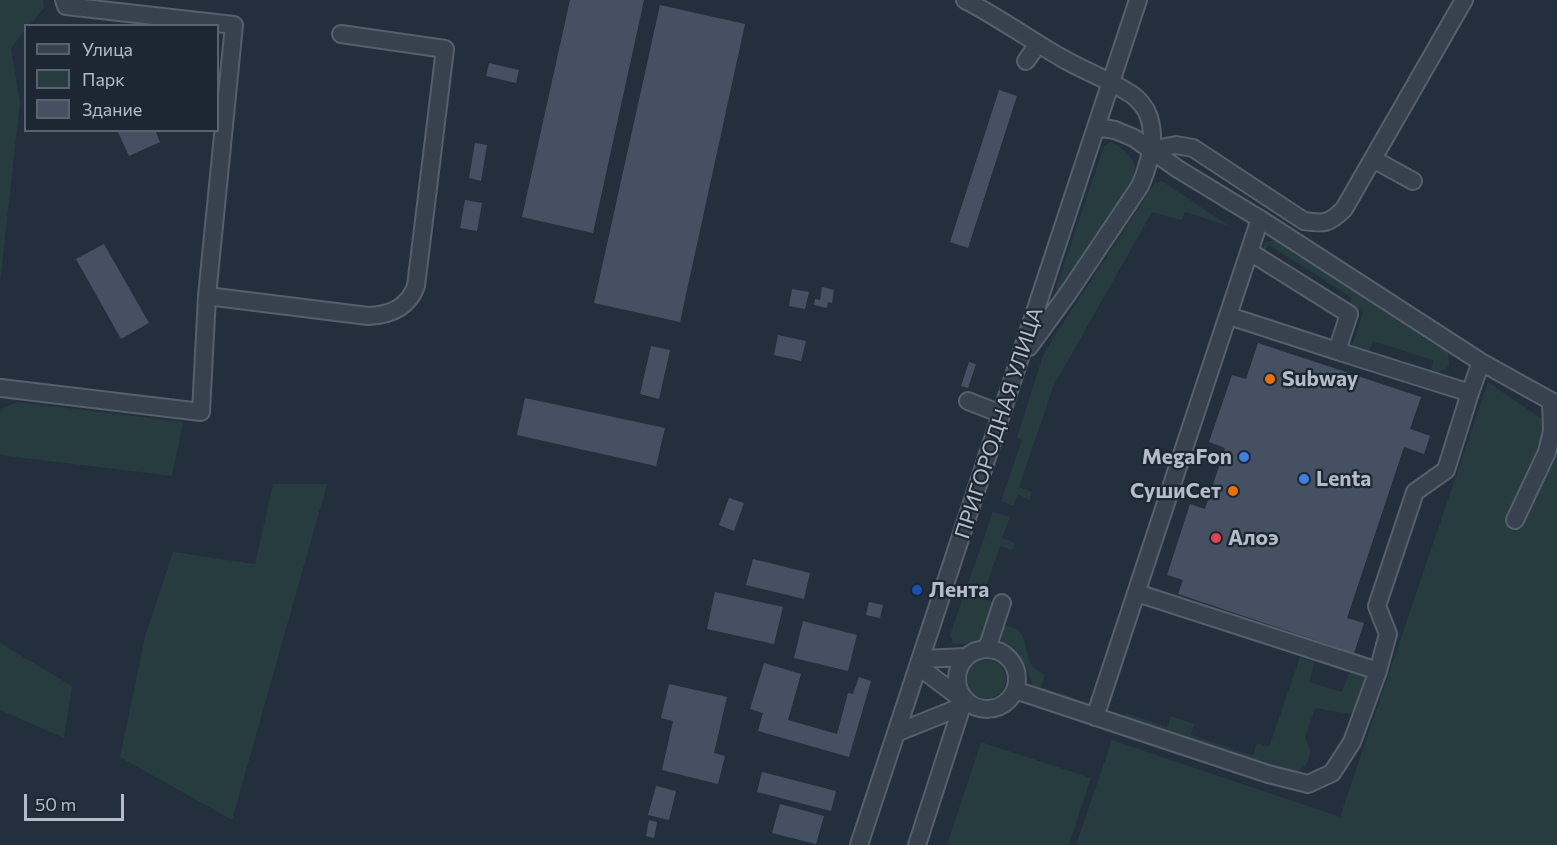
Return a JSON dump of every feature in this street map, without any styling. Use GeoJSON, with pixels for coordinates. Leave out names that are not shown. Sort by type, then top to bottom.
{"type":"FeatureCollection","features":[{"type":"Feature","properties":{"kind":"street"},"geometry":{"type":"LineString","coordinates":[[1,388],[201,412],[207,296],[234,25],[66,6],[64,0]]}},
{"type":"Feature","properties":{"kind":"street"},"geometry":{"type":"LineString","coordinates":[[965,0],[1064,59],[1128,92],[1144,108],[1150,120],[1152,132],[1151,150],[1140,186],[1069,292],[1019,359]]}},
{"type":"Feature","properties":{"kind":"street","name":"ПРИГОРОДНАЯ УЛИЦА"},"geometry":{"type":"LineString","coordinates":[[859,845],[1138,0]]}},
{"type":"Feature","properties":{"kind":"street"},"geometry":{"type":"LineString","coordinates":[[1151,150],[1176,145],[1193,148],[1304,221],[1321,224],[1333,220],[1344,209],[1464,0]]}},
{"type":"Feature","properties":{"kind":"street"},"geometry":{"type":"LineString","coordinates":[[207,296],[382,316],[407,303],[412,295],[416,286],[445,49],[341,34]]}},
{"type":"Feature","properties":{"kind":"street"},"geometry":{"type":"LineString","coordinates":[[1026,61],[1038,44]]}},
{"type":"Feature","properties":{"kind":"street"},"geometry":{"type":"LineString","coordinates":[[1096,127],[1115,130],[1134,138],[1178,169],[1260,219],[1481,362],[1551,401],[1552,432],[1547,452],[1515,520]]}},
{"type":"Feature","properties":{"kind":"street"},"geometry":{"type":"LineString","coordinates":[[1373,159],[1413,181]]}},
{"type":"Feature","properties":{"kind":"street"},"geometry":{"type":"LineString","coordinates":[[1095,717],[1260,219]]}},
{"type":"Feature","properties":{"kind":"street"},"geometry":{"type":"LineString","coordinates":[[1250,252],[1349,314],[1337,351]]}},
{"type":"Feature","properties":{"kind":"street"},"geometry":{"type":"LineString","coordinates":[[1229,316],[1470,393]]}},
{"type":"Feature","properties":{"kind":"street"},"geometry":{"type":"LineString","coordinates":[[1015,690],[1268,774],[1308,784],[1332,773],[1352,742],[1378,671],[1388,634],[1377,606],[1415,492],[1446,470],[1481,362]]}},
{"type":"Feature","properties":{"kind":"street"},"geometry":{"type":"LineString","coordinates":[[968,401],[1001,414]]}},
{"type":"Feature","properties":{"kind":"street"},"geometry":{"type":"LineString","coordinates":[[1137,593],[1378,671]]}},
{"type":"Feature","properties":{"kind":"street"},"geometry":{"type":"LineString","coordinates":[[987,649],[1002,603]]}},
{"type":"Feature","properties":{"kind":"street"},"geometry":{"type":"LineString","coordinates":[[980,649],[996,650],[1010,658],[1017,674],[1015,690],[1004,705],[986,710],[966,705],[920,663],[965,657],[980,649]]}},
{"type":"Feature","properties":{"kind":"street"},"geometry":{"type":"LineString","coordinates":[[917,845],[966,705],[958,689],[957,671],[965,657]]}},
{"type":"Feature","properties":{"kind":"street"},"geometry":{"type":"LineString","coordinates":[[896,734],[966,705]]}},
{"type":"Feature","properties":{"kind":"green space"},"geometry":{"type":"Polygon","coordinates":[[[0,0],[43,0],[44,8],[31,24],[24,24],[24,31],[11,48],[20,102],[0,282],[0,0]]]}},
{"type":"Feature","properties":{"kind":"green space"},"geometry":{"type":"Polygon","coordinates":[[[1111,142],[1134,162],[1132,181],[1059,291],[1056,288],[1104,146],[1111,142]]]}},
{"type":"Feature","properties":{"kind":"green space"},"geometry":{"type":"Polygon","coordinates":[[[1162,181],[1229,226],[1185,212],[1182,220],[1152,212],[1053,387],[1019,487],[1032,492],[1030,500],[1018,495],[1013,506],[1001,501],[1022,440],[1017,438],[1042,358],[1155,183],[1162,181]]]}},
{"type":"Feature","properties":{"kind":"green space"},"geometry":{"type":"Polygon","coordinates":[[[1277,240],[1443,349],[1448,353],[1449,365],[1445,370],[1438,372],[1431,370],[1433,360],[1373,341],[1369,352],[1352,346],[1363,312],[1348,307],[1352,298],[1269,245],[1265,250],[1262,248],[1265,242],[1277,240]]]}},
{"type":"Feature","properties":{"kind":"green space"},"geometry":{"type":"Polygon","coordinates":[[[1488,382],[1545,421],[1557,414],[1557,845],[1076,845],[1112,740],[1340,817],[1488,382]]]}},
{"type":"Feature","properties":{"kind":"green space"},"geometry":{"type":"Polygon","coordinates":[[[18,402],[183,422],[172,476],[0,455],[0,409],[18,402]]]}},
{"type":"Feature","properties":{"kind":"green space"},"geometry":{"type":"Polygon","coordinates":[[[273,484],[327,484],[232,820],[120,757],[145,637],[173,552],[255,564],[273,484]]]}},
{"type":"Feature","properties":{"kind":"green space"},"geometry":{"type":"Polygon","coordinates":[[[993,512],[1010,517],[1002,538],[1015,543],[1012,550],[1000,546],[982,598],[994,603],[983,635],[972,643],[953,643],[950,635],[993,512]]]}},
{"type":"Feature","properties":{"kind":"green space"},"geometry":{"type":"Polygon","coordinates":[[[1006,626],[1014,628],[1023,636],[1033,667],[1045,675],[1041,687],[1089,703],[1087,709],[1056,699],[1036,688],[1020,657],[1000,638],[1001,629],[1006,626]]]}},
{"type":"Feature","properties":{"kind":"green space"},"geometry":{"type":"Polygon","coordinates":[[[0,643],[72,686],[64,738],[0,710],[0,643]]]}},
{"type":"Feature","properties":{"kind":"green space"},"geometry":{"type":"Polygon","coordinates":[[[1300,657],[1312,661],[1314,665],[1309,682],[1342,692],[1353,670],[1363,673],[1367,679],[1357,708],[1351,714],[1315,708],[1305,738],[1310,757],[1300,770],[1294,773],[1287,774],[1123,721],[1126,713],[1167,727],[1171,716],[1194,724],[1191,735],[1253,756],[1257,743],[1269,747],[1300,657]]]}},
{"type":"Feature","properties":{"kind":"green space"},"geometry":{"type":"Polygon","coordinates":[[[986,659],[994,660],[1000,665],[1005,671],[1005,687],[1000,693],[994,698],[986,699],[978,698],[972,693],[967,687],[966,679],[967,671],[972,665],[978,660],[986,659]]]}},
{"type":"Feature","properties":{"kind":"green space"},"geometry":{"type":"Polygon","coordinates":[[[981,742],[1091,778],[1069,845],[947,845],[981,742]]]}},
{"type":"Feature","properties":{"kind":"building"},"geometry":{"type":"Polygon","coordinates":[[[570,0],[644,0],[593,233],[522,217],[570,0]]]}},
{"type":"Feature","properties":{"kind":"building"},"geometry":{"type":"Polygon","coordinates":[[[660,5],[745,24],[680,322],[594,303],[660,5]]]}},
{"type":"Feature","properties":{"kind":"building"},"geometry":{"type":"Polygon","coordinates":[[[489,63],[519,70],[516,83],[486,76],[489,63]]]}},
{"type":"Feature","properties":{"kind":"building"},"geometry":{"type":"Polygon","coordinates":[[[999,90],[1017,96],[968,248],[950,242],[999,90]]]}},
{"type":"Feature","properties":{"kind":"building"},"geometry":{"type":"Polygon","coordinates":[[[118,132],[156,132],[160,142],[129,156],[118,132]]]}},
{"type":"Feature","properties":{"kind":"building"},"geometry":{"type":"Polygon","coordinates":[[[475,143],[487,145],[481,181],[469,178],[475,143]]]}},
{"type":"Feature","properties":{"kind":"building"},"geometry":{"type":"Polygon","coordinates":[[[465,200],[482,203],[477,231],[460,228],[465,200]]]}},
{"type":"Feature","properties":{"kind":"building"},"geometry":{"type":"Polygon","coordinates":[[[104,244],[149,323],[121,339],[76,259],[104,244]]]}},
{"type":"Feature","properties":{"kind":"building"},"geometry":{"type":"Polygon","coordinates":[[[822,287],[834,290],[832,303],[828,302],[827,308],[814,305],[815,299],[820,300],[822,287]]]}},
{"type":"Feature","properties":{"kind":"building"},"geometry":{"type":"Polygon","coordinates":[[[792,289],[809,292],[805,309],[789,306],[792,289]]]}},
{"type":"Feature","properties":{"kind":"building"},"geometry":{"type":"Polygon","coordinates":[[[778,335],[806,341],[801,361],[774,355],[778,335]]]}},
{"type":"Feature","properties":{"kind":"building","name":"Lenta"},"geometry":{"type":"Polygon","coordinates":[[[1258,343],[1421,397],[1410,429],[1430,436],[1424,454],[1404,447],[1347,618],[1364,623],[1354,653],[1178,594],[1183,580],[1167,575],[1190,504],[1205,509],[1225,448],[1209,442],[1232,375],[1246,379],[1258,343]]]}},
{"type":"Feature","properties":{"kind":"building"},"geometry":{"type":"Polygon","coordinates":[[[651,346],[670,350],[659,399],[640,394],[651,346]]]}},
{"type":"Feature","properties":{"kind":"building"},"geometry":{"type":"Polygon","coordinates":[[[969,362],[976,364],[968,388],[961,386],[969,362]]]}},
{"type":"Feature","properties":{"kind":"building"},"geometry":{"type":"Polygon","coordinates":[[[525,398],[665,428],[656,466],[517,435],[525,398]]]}},
{"type":"Feature","properties":{"kind":"building"},"geometry":{"type":"Polygon","coordinates":[[[729,498],[744,503],[734,531],[719,525],[729,498]]]}},
{"type":"Feature","properties":{"kind":"building"},"geometry":{"type":"Polygon","coordinates":[[[753,559],[810,573],[804,599],[746,585],[753,559]]]}},
{"type":"Feature","properties":{"kind":"building"},"geometry":{"type":"Polygon","coordinates":[[[715,592],[783,607],[774,644],[707,629],[715,592]]]}},
{"type":"Feature","properties":{"kind":"building"},"geometry":{"type":"Polygon","coordinates":[[[869,602],[883,605],[880,618],[866,615],[869,602]]]}},
{"type":"Feature","properties":{"kind":"building"},"geometry":{"type":"Polygon","coordinates":[[[803,621],[857,635],[848,671],[794,658],[803,621]]]}},
{"type":"Feature","properties":{"kind":"building"},"geometry":{"type":"Polygon","coordinates":[[[764,663],[801,674],[788,720],[837,734],[848,693],[853,694],[859,677],[871,681],[849,757],[758,731],[763,713],[750,709],[764,663]]]}},
{"type":"Feature","properties":{"kind":"building"},"geometry":{"type":"Polygon","coordinates":[[[669,684],[727,697],[714,753],[725,756],[718,784],[662,770],[673,721],[661,718],[669,684]]]}},
{"type":"Feature","properties":{"kind":"building"},"geometry":{"type":"Polygon","coordinates":[[[762,772],[836,791],[831,811],[757,792],[762,772]]]}},
{"type":"Feature","properties":{"kind":"building"},"geometry":{"type":"Polygon","coordinates":[[[656,786],[676,791],[669,820],[648,815],[656,786]]]}},
{"type":"Feature","properties":{"kind":"building"},"geometry":{"type":"Polygon","coordinates":[[[780,804],[824,816],[816,844],[772,833],[780,804]]]}},
{"type":"Feature","properties":{"kind":"building"},"geometry":{"type":"Polygon","coordinates":[[[649,820],[657,822],[654,838],[646,836],[649,820]]]}},
{"type":"Feature","properties":{"kind":"place","name":"Subway"},"geometry":{"type":"Point","coordinates":[1270,379]}},
{"type":"Feature","properties":{"kind":"place","name":"MegaFon"},"geometry":{"type":"Point","coordinates":[1244,457]}},
{"type":"Feature","properties":{"kind":"place","name":"Lenta"},"geometry":{"type":"Point","coordinates":[1304,479]}},
{"type":"Feature","properties":{"kind":"place","name":"СушиСет"},"geometry":{"type":"Point","coordinates":[1233,491]}},
{"type":"Feature","properties":{"kind":"place","name":"Алоэ"},"geometry":{"type":"Point","coordinates":[1216,538]}},
{"type":"Feature","properties":{"kind":"place","name":"Лента"},"geometry":{"type":"Point","coordinates":[917,590]}}]}
